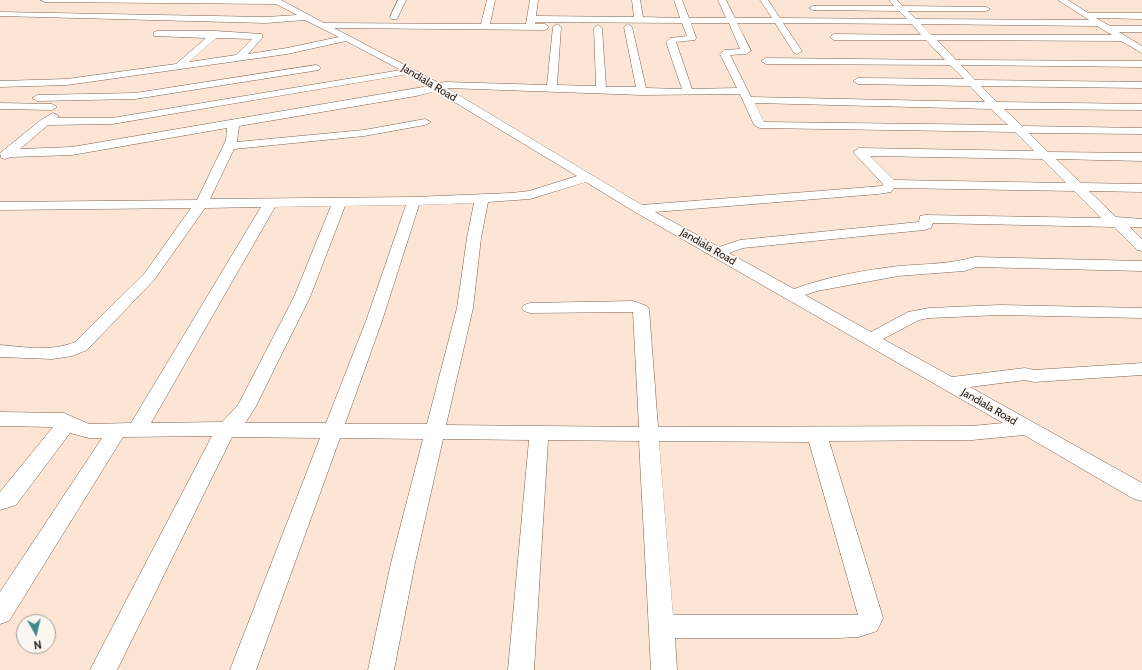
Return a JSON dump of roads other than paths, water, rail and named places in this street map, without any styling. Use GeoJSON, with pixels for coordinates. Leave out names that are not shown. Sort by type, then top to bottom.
{"type":"FeatureCollection","features":[{"type":"Feature","properties":{"kind":"street"},"geometry":{"type":"LineString","coordinates":[[394,17],[402,0]]}},
{"type":"Feature","properties":{"kind":"street"},"geometry":{"type":"LineString","coordinates":[[484,26],[491,0]]}},
{"type":"Feature","properties":{"kind":"street"},"geometry":{"type":"LineString","coordinates":[[530,23],[534,0]]}},
{"type":"Feature","properties":{"kind":"street"},"geometry":{"type":"LineString","coordinates":[[636,0],[640,24]]}},
{"type":"Feature","properties":{"kind":"street"},"geometry":{"type":"LineString","coordinates":[[678,0],[692,38],[671,41],[688,92]]}},
{"type":"Feature","properties":{"kind":"street"},"geometry":{"type":"LineString","coordinates":[[722,0],[746,51],[727,52],[725,54],[760,125],[1142,131]]}},
{"type":"Feature","properties":{"kind":"street"},"geometry":{"type":"LineString","coordinates":[[764,0],[797,51]]}},
{"type":"Feature","properties":{"kind":"street"},"geometry":{"type":"LineString","coordinates":[[807,0],[834,37],[857,63]]}},
{"type":"Feature","properties":{"kind":"street"},"geometry":{"type":"LineString","coordinates":[[893,0],[916,22],[994,105],[1076,186],[1112,220],[1118,223],[1142,247]]}},
{"type":"Feature","properties":{"kind":"street"},"geometry":{"type":"LineString","coordinates":[[974,0],[1023,38]]}},
{"type":"Feature","properties":{"kind":"street"},"geometry":{"type":"LineString","coordinates":[[1062,0],[1084,15],[1140,47]]}},
{"type":"Feature","properties":{"kind":"street"},"geometry":{"type":"LineString","coordinates":[[43,1],[276,1]]}},
{"type":"Feature","properties":{"kind":"street","name":"Jandiala Road"},"geometry":{"type":"LineString","coordinates":[[276,1],[410,71],[640,209],[1142,493]]}},
{"type":"Feature","properties":{"kind":"street"},"geometry":{"type":"LineString","coordinates":[[0,7],[33,7],[0,24]]}},
{"type":"Feature","properties":{"kind":"street"},"geometry":{"type":"LineString","coordinates":[[813,8],[986,9]]}},
{"type":"Feature","properties":{"kind":"street"},"geometry":{"type":"LineString","coordinates":[[0,14],[266,20],[307,17]]}},
{"type":"Feature","properties":{"kind":"street"},"geometry":{"type":"LineString","coordinates":[[1084,15],[1142,16]]}},
{"type":"Feature","properties":{"kind":"street"},"geometry":{"type":"LineString","coordinates":[[322,25],[484,26],[530,23],[640,24],[686,20],[1098,23]]}},
{"type":"Feature","properties":{"kind":"street"},"geometry":{"type":"LineString","coordinates":[[530,23],[557,27],[598,28],[628,27],[640,24]]}},
{"type":"Feature","properties":{"kind":"street"},"geometry":{"type":"LineString","coordinates":[[552,89],[557,27]]}},
{"type":"Feature","properties":{"kind":"street"},"geometry":{"type":"LineString","coordinates":[[628,27],[642,92]]}},
{"type":"Feature","properties":{"kind":"street"},"geometry":{"type":"LineString","coordinates":[[598,28],[601,91]]}},
{"type":"Feature","properties":{"kind":"street"},"geometry":{"type":"LineString","coordinates":[[1109,29],[1142,30]]}},
{"type":"Feature","properties":{"kind":"street"},"geometry":{"type":"LineString","coordinates":[[157,34],[259,36],[239,58]]}},
{"type":"Feature","properties":{"kind":"street"},"geometry":{"type":"LineString","coordinates":[[178,67],[215,34]]}},
{"type":"Feature","properties":{"kind":"street"},"geometry":{"type":"LineString","coordinates":[[834,37],[1123,38]]}},
{"type":"Feature","properties":{"kind":"street"},"geometry":{"type":"LineString","coordinates":[[0,84],[50,84],[102,78],[305,48],[346,38]]}},
{"type":"Feature","properties":{"kind":"street"},"geometry":{"type":"LineString","coordinates":[[766,62],[1142,64]]}},
{"type":"Feature","properties":{"kind":"street"},"geometry":{"type":"LineString","coordinates":[[37,98],[135,96],[316,68]]}},
{"type":"Feature","properties":{"kind":"street"},"geometry":{"type":"LineString","coordinates":[[45,122],[112,121],[410,71]]}},
{"type":"Feature","properties":{"kind":"street"},"geometry":{"type":"LineString","coordinates":[[4,156],[102,78]]}},
{"type":"Feature","properties":{"kind":"street"},"geometry":{"type":"LineString","coordinates":[[858,81],[1142,85]]}},
{"type":"Feature","properties":{"kind":"street"},"geometry":{"type":"LineString","coordinates":[[4,156],[72,151],[416,93],[445,85],[601,91],[688,92],[878,104],[1142,107]]}},
{"type":"Feature","properties":{"kind":"street"},"geometry":{"type":"LineString","coordinates":[[878,104],[914,152]]}},
{"type":"Feature","properties":{"kind":"street"},"geometry":{"type":"LineString","coordinates":[[0,106],[64,107]]}},
{"type":"Feature","properties":{"kind":"street"},"geometry":{"type":"LineString","coordinates":[[229,146],[364,133],[426,122]]}},
{"type":"Feature","properties":{"kind":"street"},"geometry":{"type":"LineString","coordinates":[[0,351],[57,353],[67,352],[82,346],[149,277],[201,204],[232,140],[233,125]]}},
{"type":"Feature","properties":{"kind":"street"},"geometry":{"type":"LineString","coordinates":[[890,184],[859,152],[1142,157]]}},
{"type":"Feature","properties":{"kind":"street"},"geometry":{"type":"LineString","coordinates":[[0,206],[414,201],[482,198],[530,195],[587,177]]}},
{"type":"Feature","properties":{"kind":"street"},"geometry":{"type":"LineString","coordinates":[[640,209],[878,190],[886,188],[890,184],[1142,188]]}},
{"type":"Feature","properties":{"kind":"street"},"geometry":{"type":"LineString","coordinates":[[381,670],[403,563],[465,308],[474,238],[482,198]]}},
{"type":"Feature","properties":{"kind":"street"},"geometry":{"type":"LineString","coordinates":[[243,670],[334,431],[374,321],[414,201]]}},
{"type":"Feature","properties":{"kind":"street"},"geometry":{"type":"LineString","coordinates":[[0,613],[205,317],[271,202]]}},
{"type":"Feature","properties":{"kind":"street"},"geometry":{"type":"LineString","coordinates":[[103,670],[225,430],[233,425],[246,408],[302,297],[340,202]]}},
{"type":"Feature","properties":{"kind":"street"},"geometry":{"type":"LineString","coordinates":[[717,252],[740,244],[924,226],[926,225],[925,219],[1142,223]]}},
{"type":"Feature","properties":{"kind":"street"},"geometry":{"type":"LineString","coordinates":[[792,295],[813,288],[851,279],[898,271],[957,267],[975,262],[1142,266]]}},
{"type":"Feature","properties":{"kind":"street"},"geometry":{"type":"LineString","coordinates":[[530,308],[633,306],[642,309],[664,670]]}},
{"type":"Feature","properties":{"kind":"street"},"geometry":{"type":"LineString","coordinates":[[870,339],[914,316],[929,313],[1000,310],[1142,313]]}},
{"type":"Feature","properties":{"kind":"street"},"geometry":{"type":"LineString","coordinates":[[949,384],[1025,374],[1034,376],[1142,369]]}},
{"type":"Feature","properties":{"kind":"street"},"geometry":{"type":"LineString","coordinates":[[0,419],[64,420],[79,429],[650,435],[972,433],[1026,428]]}},
{"type":"Feature","properties":{"kind":"street"},"geometry":{"type":"LineString","coordinates":[[0,501],[8,499],[68,422]]}},
{"type":"Feature","properties":{"kind":"street"},"geometry":{"type":"LineString","coordinates":[[521,670],[539,434]]}},
{"type":"Feature","properties":{"kind":"street"},"geometry":{"type":"LineString","coordinates":[[661,626],[838,627],[859,626],[868,623],[871,618],[817,435]]}}]}
